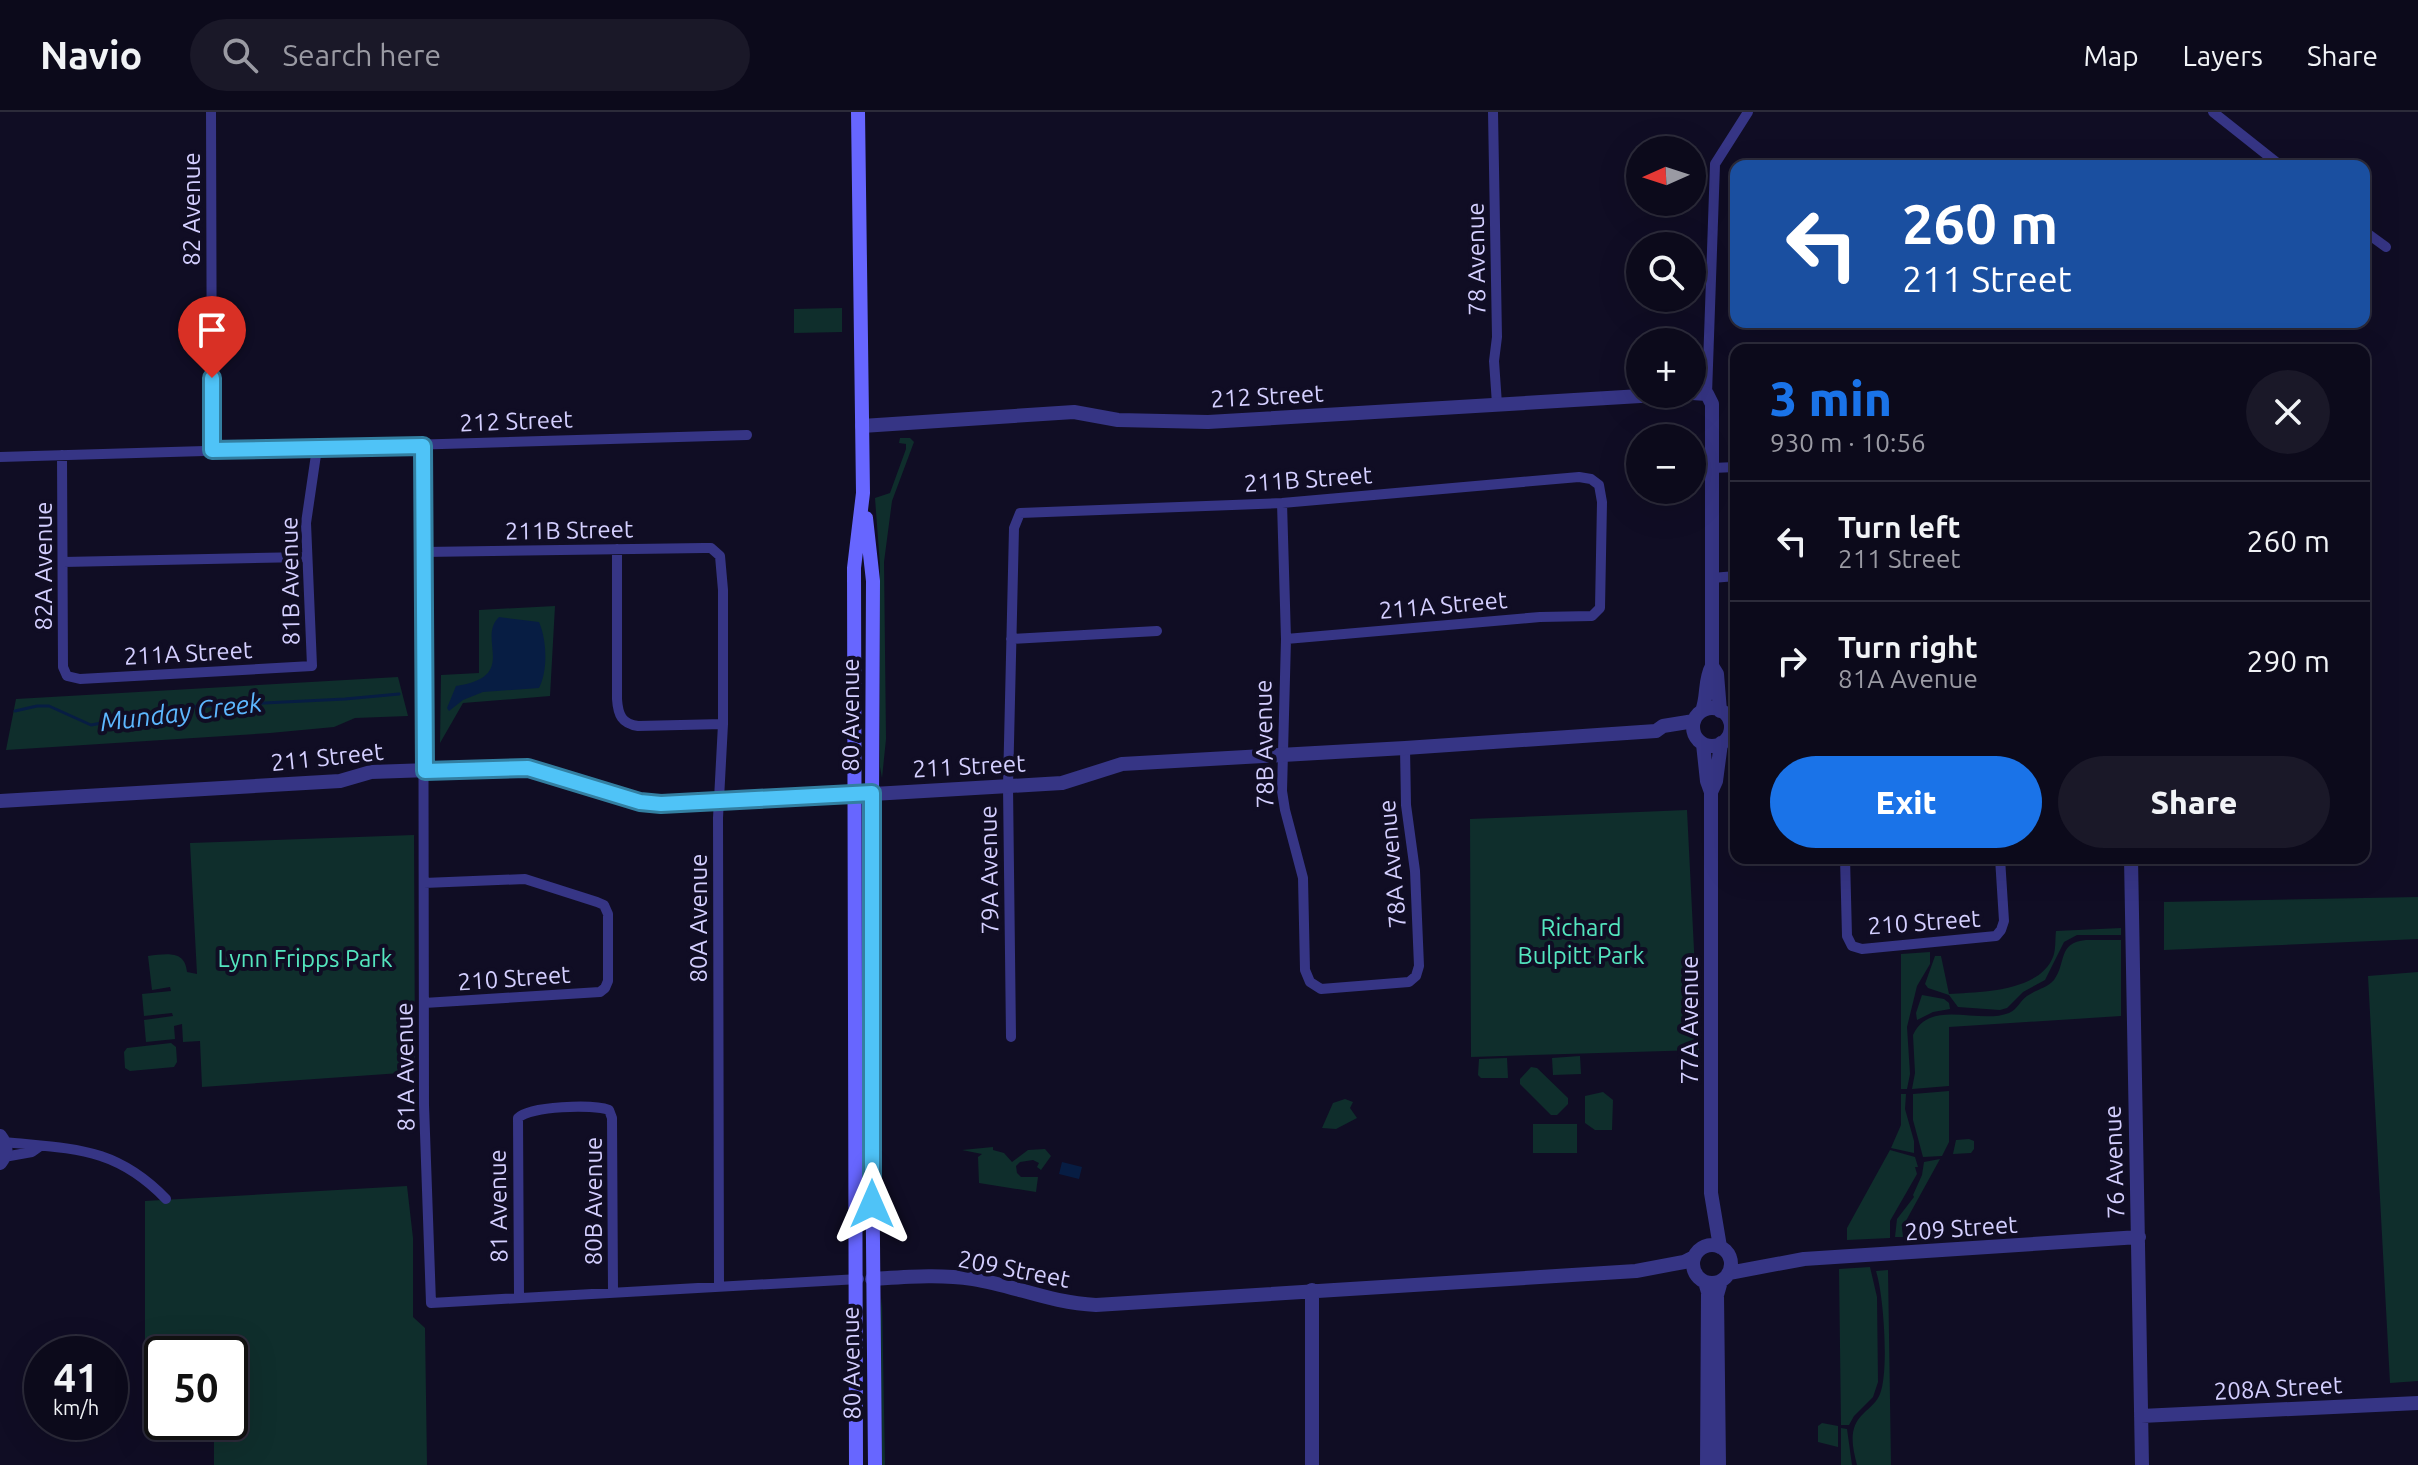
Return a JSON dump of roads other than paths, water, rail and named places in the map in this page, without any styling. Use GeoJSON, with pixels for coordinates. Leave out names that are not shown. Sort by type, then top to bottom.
{"type":"FeatureCollection","features":[{"type":"Feature","properties":{"kind":"main road","name":"80 Avenue"},"geometry":{"type":"LineString","coordinates":[[858,112],[863,493],[873,581],[872,1279],[875,1465]]}},
{"type":"Feature","properties":{"kind":"main road","name":"80 Avenue"},"geometry":{"type":"LineString","coordinates":[[856,1465],[854,568],[863,493]]}},
{"type":"Feature","properties":{"kind":"street","name":"82 Avenue"},"geometry":{"type":"LineString","coordinates":[[211,112],[212,450]]}},
{"type":"Feature","properties":{"kind":"street","name":"78 Avenue"},"geometry":{"type":"LineString","coordinates":[[1493,112],[1497,337],[1494,361],[1497,404]]}},
{"type":"Feature","properties":{"kind":"street"},"geometry":{"type":"LineString","coordinates":[[1706,342],[1710,313],[1715,164],[1748,112]]}},
{"type":"Feature","properties":{"kind":"street"},"geometry":{"type":"LineString","coordinates":[[2213,112],[2273,160]]}},
{"type":"Feature","properties":{"kind":"street"},"geometry":{"type":"LineString","coordinates":[[2370,235],[2386,247]]}},
{"type":"Feature","properties":{"kind":"street","name":"212 Street"},"geometry":{"type":"LineString","coordinates":[[862,426],[1074,412],[1118,420],[1208,422],[1626,397]]}},
{"type":"Feature","properties":{"kind":"street"},"geometry":{"type":"LineString","coordinates":[[1706,399],[1712,404],[1712,666],[1717,674],[1730,725],[1729,737],[1715,746],[1700,740],[1698,716],[1706,699],[1707,674],[1712,666]]}},
{"type":"Feature","properties":{"kind":"street","name":"212 Street"},"geometry":{"type":"LineString","coordinates":[[0,457],[747,435]]}},
{"type":"Feature","properties":{"kind":"street","name":"81A Avenue"},"geometry":{"type":"LineString","coordinates":[[423,446],[424,1003],[431,1303]]}},
{"type":"Feature","properties":{"kind":"street","name":"81B Avenue"},"geometry":{"type":"LineString","coordinates":[[312,666],[306,523],[317,448]]}},
{"type":"Feature","properties":{"kind":"street","name":"82A Avenue"},"geometry":{"type":"LineString","coordinates":[[62,455],[63,667],[67,676]]}},
{"type":"Feature","properties":{"kind":"street"},"geometry":{"type":"LineString","coordinates":[[1712,468],[1730,467]]}},
{"type":"Feature","properties":{"kind":"street","name":"211B Street"},"geometry":{"type":"LineString","coordinates":[[1020,513],[1282,503],[1579,477],[1597,483],[1602,502],[1600,608]]}},
{"type":"Feature","properties":{"kind":"street","name":"78B Avenue"},"geometry":{"type":"LineString","coordinates":[[1282,503],[1286,639],[1285,810],[1303,878],[1305,970],[1310,982]]}},
{"type":"Feature","properties":{"kind":"street","name":"79A Avenue"},"geometry":{"type":"LineString","coordinates":[[1011,1037],[1008,786],[1014,528],[1020,513]]}},
{"type":"Feature","properties":{"kind":"street"},"geometry":{"type":"LineString","coordinates":[[617,549],[617,705],[624,722],[638,726],[723,724]]}},
{"type":"Feature","properties":{"kind":"street","name":"211B Street"},"geometry":{"type":"LineString","coordinates":[[423,552],[715,550]]}},
{"type":"Feature","properties":{"kind":"street","name":"80A Avenue"},"geometry":{"type":"LineString","coordinates":[[715,550],[722,563],[723,724],[720,803],[719,1287]]}},
{"type":"Feature","properties":{"kind":"street"},"geometry":{"type":"LineString","coordinates":[[63,562],[307,557]]}},
{"type":"Feature","properties":{"kind":"street"},"geometry":{"type":"LineString","coordinates":[[1712,578],[1730,576]]}},
{"type":"Feature","properties":{"kind":"street","name":"211A Street"},"geometry":{"type":"LineString","coordinates":[[1286,639],[1540,617],[1592,616],[1600,608]]}},
{"type":"Feature","properties":{"kind":"street"},"geometry":{"type":"LineString","coordinates":[[1011,639],[1157,631]]}},
{"type":"Feature","properties":{"kind":"street","name":"211A Street"},"geometry":{"type":"LineString","coordinates":[[67,676],[80,679],[312,666]]}},
{"type":"Feature","properties":{"kind":"street"},"geometry":{"type":"LineString","coordinates":[[1698,716],[1711,709],[1728,715]]}},
{"type":"Feature","properties":{"kind":"street","name":"211 Street"},"geometry":{"type":"LineString","coordinates":[[1656,731],[1698,716]]}},
{"type":"Feature","properties":{"kind":"street","name":"211 Street"},"geometry":{"type":"LineString","coordinates":[[0,801],[340,781],[371,772],[528,768],[640,802],[720,803],[1062,783],[1122,764],[1656,731],[1700,740]]}},
{"type":"Feature","properties":{"kind":"street","name":"77A Avenue"},"geometry":{"type":"LineString","coordinates":[[1711,792],[1729,737]]}},
{"type":"Feature","properties":{"kind":"street","name":"77A Avenue"},"geometry":{"type":"LineString","coordinates":[[1700,740],[1711,792],[1711,1193],[1724,1251],[1725,1277]]}},
{"type":"Feature","properties":{"kind":"street","name":"78A Avenue"},"geometry":{"type":"LineString","coordinates":[[1310,982],[1321,989],[1409,982],[1416,976],[1419,966],[1415,871],[1406,805],[1405,748]]}},
{"type":"Feature","properties":{"kind":"street","name":"210 Street"},"geometry":{"type":"LineString","coordinates":[[1845,864],[1847,936],[1852,946],[1862,949],[1988,939],[1998,934],[2004,921],[2000,864]]}},
{"type":"Feature","properties":{"kind":"street","name":"76 Avenue"},"geometry":{"type":"LineString","coordinates":[[2131,864],[2142,1465]]}},
{"type":"Feature","properties":{"kind":"street","name":"210 Street"},"geometry":{"type":"LineString","coordinates":[[424,883],[525,879],[604,905],[608,914],[608,981],[600,992],[424,1003]]}},
{"type":"Feature","properties":{"kind":"street","name":"81 Avenue"},"geometry":{"type":"LineString","coordinates":[[519,1296],[517,1136],[520,1115],[536,1110],[590,1107],[609,1110]]}},
{"type":"Feature","properties":{"kind":"street","name":"80B Avenue"},"geometry":{"type":"LineString","coordinates":[[609,1110],[613,1128],[613,1292]]}},
{"type":"Feature","properties":{"kind":"street"},"geometry":{"type":"LineString","coordinates":[[2,1149],[32,1152],[39,1147],[71,1148],[110,1158],[127,1165],[166,1199]]}},
{"type":"Feature","properties":{"kind":"street"},"geometry":{"type":"LineString","coordinates":[[1707,1465],[1708,1292],[1694,1269],[1711,1193]]}},
{"type":"Feature","properties":{"kind":"street","name":"209 Street"},"geometry":{"type":"LineString","coordinates":[[1636,1271],[1700,1278],[1725,1277],[1786,1260],[2139,1237]]}},
{"type":"Feature","properties":{"kind":"street","name":"209 Street"},"geometry":{"type":"LineString","coordinates":[[431,1303],[855,1279],[952,1277],[976,1280],[1065,1303],[1096,1305],[1636,1271],[1684,1262],[1699,1252],[1724,1251],[1786,1260]]}},
{"type":"Feature","properties":{"kind":"street"},"geometry":{"type":"LineString","coordinates":[[1719,1465],[1717,1295],[1725,1277]]}},
{"type":"Feature","properties":{"kind":"street"},"geometry":{"type":"LineString","coordinates":[[1312,1290],[1312,1465]]}},
{"type":"Feature","properties":{"kind":"street","name":"208A Street"},"geometry":{"type":"LineString","coordinates":[[2141,1416],[2418,1403]]}},
{"type":"Feature","properties":{"kind":"water"},"geometry":{"type":"Polygon","coordinates":[[[499,617],[539,622],[545,655],[539,688],[483,692],[463,700],[449,711],[447,708],[456,686],[486,675],[492,666],[493,626],[499,617]]]}},
{"type":"Feature","properties":{"kind":"water"},"geometry":{"type":"Polygon","coordinates":[[[1062,1162],[1082,1167],[1079,1179],[1059,1174],[1062,1162]]]}},
{"type":"Feature","properties":{"kind":"waterway","name":"Munday Creek"},"geometry":{"type":"LineString","coordinates":[[15,711],[49,706],[91,725],[187,707],[399,694]]}},
{"type":"Feature","properties":{"kind":"park label","name":"Richard Bulpitt Park"},"geometry":{"type":"Point","coordinates":[1581,941]}},
{"type":"Feature","properties":{"kind":"park label","name":"Lynn Fripps Park"},"geometry":{"type":"Point","coordinates":[305,958]}}]}
